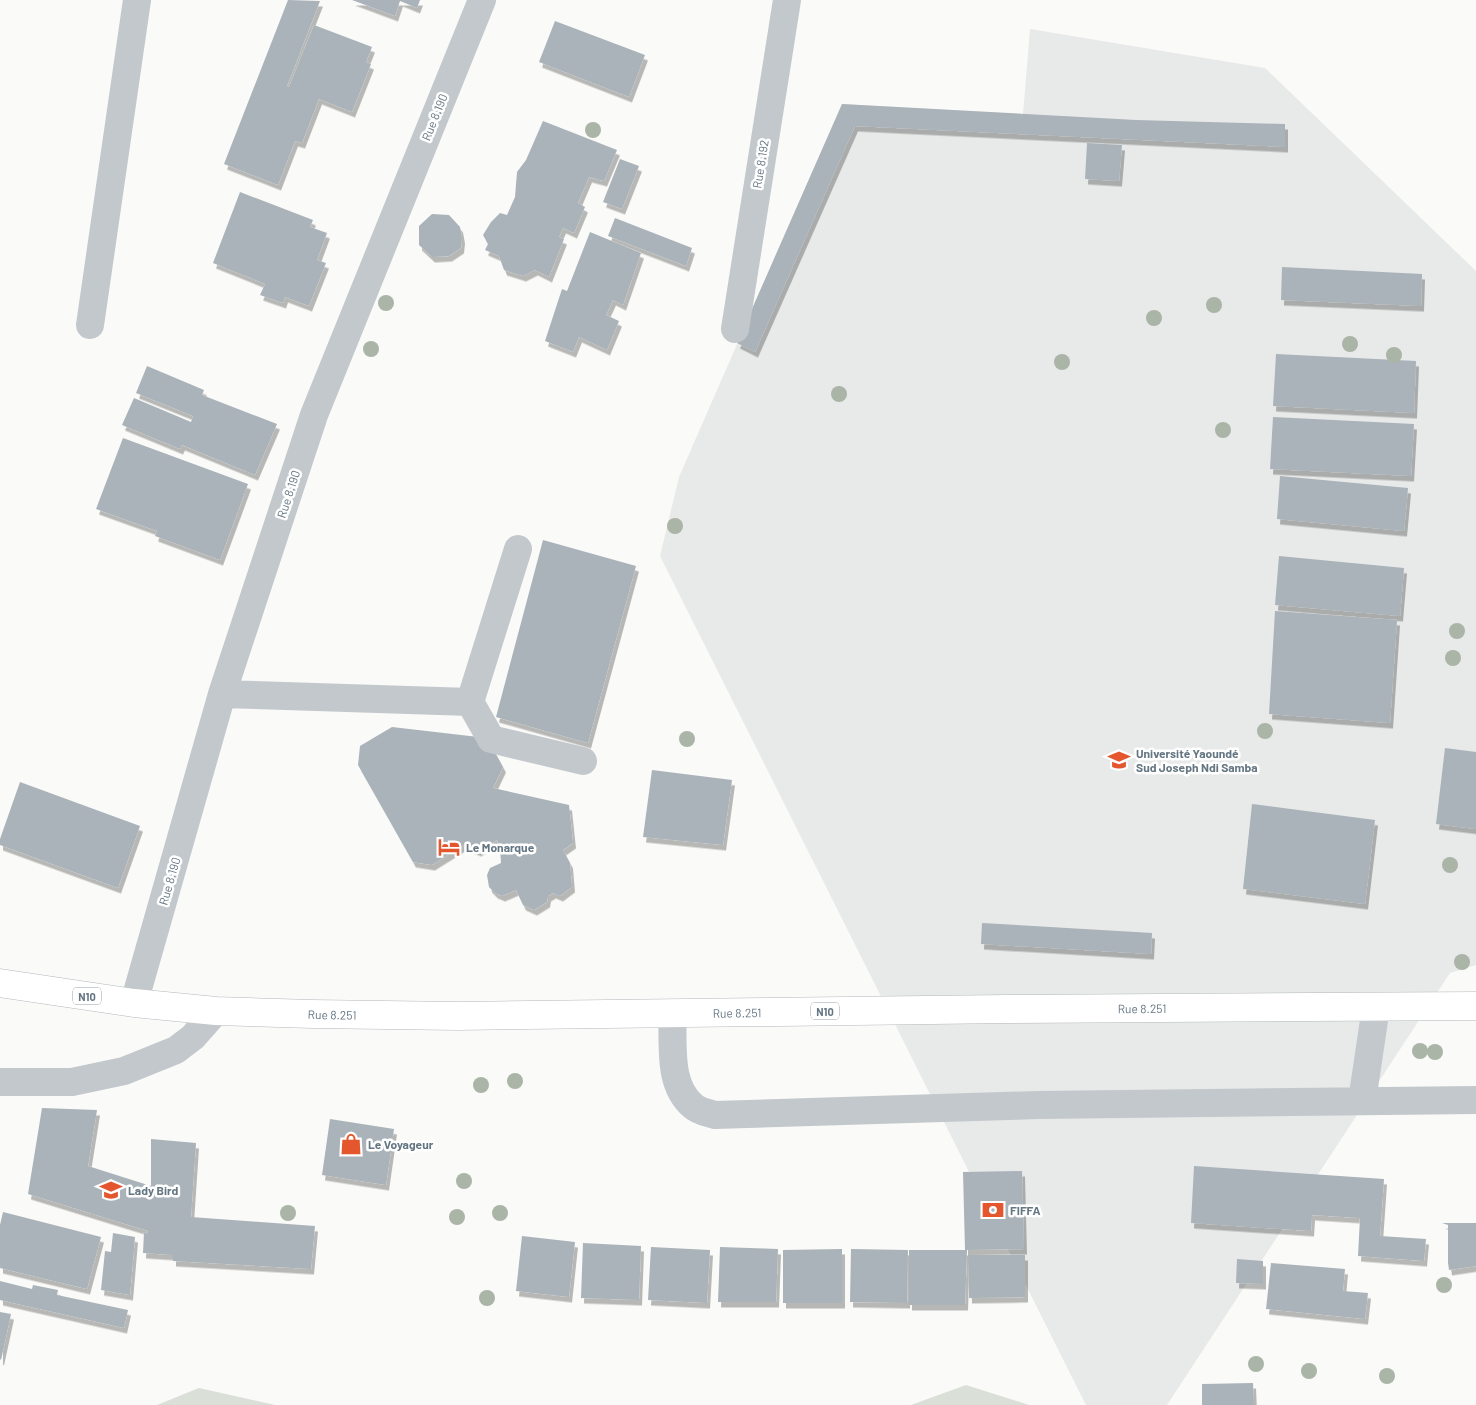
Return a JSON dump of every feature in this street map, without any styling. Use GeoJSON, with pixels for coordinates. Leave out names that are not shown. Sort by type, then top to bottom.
{"type":"FeatureCollection","features":[{"type":"Feature","properties":{"kind":"highway","name":"Rue 8.251"},"geometry":{"type":"LineString","coordinates":[[0,983],[134,1003],[216,1011],[312,1014],[458,1016],[1008,1008],[1476,1006]]}},
{"type":"Feature","properties":{"kind":"street"},"geometry":{"type":"LineString","coordinates":[[90,325],[137,0]]}},
{"type":"Feature","properties":{"kind":"street","name":"Rue 8.190"},"geometry":{"type":"LineString","coordinates":[[134,1003],[222,694],[314,415],[482,0]]}},
{"type":"Feature","properties":{"kind":"street","name":"Rue 8.192"},"geometry":{"type":"LineString","coordinates":[[735,329],[787,0]]}},
{"type":"Feature","properties":{"kind":"street"},"geometry":{"type":"LineString","coordinates":[[518,549],[470,702],[491,739],[583,762]]}},
{"type":"Feature","properties":{"kind":"street"},"geometry":{"type":"LineString","coordinates":[[222,694],[470,702]]}},
{"type":"Feature","properties":{"kind":"street"},"geometry":{"type":"LineString","coordinates":[[1362,1101],[1376,1007]]}},
{"type":"Feature","properties":{"kind":"street"},"geometry":{"type":"LineString","coordinates":[[0,1082],[72,1082],[124,1071],[176,1050],[193,1037],[216,1011]]}},
{"type":"Feature","properties":{"kind":"street"},"geometry":{"type":"LineString","coordinates":[[672,1013],[675,1078],[682,1094],[694,1108],[715,1115],[1038,1105],[1476,1100]]}},
{"type":"Feature","properties":{"kind":"shaded area","name":"Université Yaoundé Sud Joseph Ndi Samba"},"geometry":{"type":"Polygon","coordinates":[[[1030,29],[1265,68],[1476,271],[1476,965],[1450,973],[1167,1405],[1086,1405],[660,556],[679,477],[842,104],[1023,114],[1030,29]]]}},
{"type":"Feature","properties":{"kind":"shaded area"},"geometry":{"type":"Polygon","coordinates":[[[966,1385],[1029,1405],[911,1405],[966,1385]]]}},
{"type":"Feature","properties":{"kind":"shaded area"},"geometry":{"type":"Polygon","coordinates":[[[199,1388],[275,1405],[157,1405],[199,1388]]]}},
{"type":"Feature","properties":{"kind":"building"},"geometry":{"type":"Polygon","coordinates":[[[288,0],[320,1],[287,86],[289,87],[314,25],[372,47],[366,62],[371,64],[352,112],[319,99],[302,143],[295,141],[278,185],[224,164],[288,0]]]}},
{"type":"Feature","properties":{"kind":"building"},"geometry":{"type":"Polygon","coordinates":[[[352,0],[420,0],[417,8],[400,1],[395,16],[352,0]]]}},
{"type":"Feature","properties":{"kind":"building"},"geometry":{"type":"Polygon","coordinates":[[[555,21],[645,55],[629,97],[539,62],[555,21]]]}},
{"type":"Feature","properties":{"kind":"building"},"geometry":{"type":"Polygon","coordinates":[[[842,104],[1136,120],[1285,124],[1285,147],[855,126],[755,352],[737,343],[842,104]]]}},
{"type":"Feature","properties":{"kind":"building"},"geometry":{"type":"Polygon","coordinates":[[[543,121],[617,150],[604,181],[589,177],[578,203],[585,207],[574,233],[563,228],[559,237],[564,239],[549,277],[535,270],[523,276],[504,270],[499,256],[485,250],[488,244],[483,235],[491,222],[500,213],[507,215],[515,197],[517,172],[526,160],[543,121]]]}},
{"type":"Feature","properties":{"kind":"building"},"geometry":{"type":"Polygon","coordinates":[[[1087,143],[1122,145],[1119,181],[1085,179],[1087,143]]]}},
{"type":"Feature","properties":{"kind":"building"},"geometry":{"type":"Polygon","coordinates":[[[620,159],[639,166],[622,209],[603,202],[620,159]]]}},
{"type":"Feature","properties":{"kind":"building"},"geometry":{"type":"Polygon","coordinates":[[[240,192],[313,220],[310,227],[327,233],[317,260],[326,263],[309,306],[285,297],[283,303],[260,295],[265,284],[213,263],[240,192]]]}},
{"type":"Feature","properties":{"kind":"building"},"geometry":{"type":"Polygon","coordinates":[[[432,214],[449,215],[460,227],[461,248],[449,256],[432,257],[419,245],[419,226],[432,214]]]}},
{"type":"Feature","properties":{"kind":"building"},"geometry":{"type":"Polygon","coordinates":[[[615,218],[692,248],[686,266],[608,236],[615,218]]]}},
{"type":"Feature","properties":{"kind":"building"},"geometry":{"type":"Polygon","coordinates":[[[590,232],[641,253],[623,305],[613,300],[606,315],[619,321],[607,350],[579,337],[573,352],[545,341],[562,289],[567,291],[590,232]]]}},
{"type":"Feature","properties":{"kind":"building"},"geometry":{"type":"Polygon","coordinates":[[[1282,267],[1422,274],[1421,306],[1281,300],[1282,267]]]}},
{"type":"Feature","properties":{"kind":"building"},"geometry":{"type":"Polygon","coordinates":[[[1276,354],[1416,361],[1414,413],[1273,406],[1276,354]]]}},
{"type":"Feature","properties":{"kind":"building"},"geometry":{"type":"Polygon","coordinates":[[[147,366],[204,390],[202,395],[277,424],[255,475],[182,445],[180,449],[122,425],[134,398],[191,422],[193,416],[136,393],[147,366]]]}},
{"type":"Feature","properties":{"kind":"building"},"geometry":{"type":"Polygon","coordinates":[[[1273,417],[1414,424],[1411,476],[1270,469],[1273,417]]]}},
{"type":"Feature","properties":{"kind":"building"},"geometry":{"type":"Polygon","coordinates":[[[123,438],[248,484],[220,560],[155,536],[157,531],[96,509],[123,438]]]}},
{"type":"Feature","properties":{"kind":"building"},"geometry":{"type":"Polygon","coordinates":[[[1280,476],[1408,488],[1404,531],[1277,519],[1280,476]]]}},
{"type":"Feature","properties":{"kind":"building"},"geometry":{"type":"Polygon","coordinates":[[[543,540],[636,566],[588,743],[496,717],[543,540]]]}},
{"type":"Feature","properties":{"kind":"building"},"geometry":{"type":"Polygon","coordinates":[[[1279,556],[1404,568],[1400,616],[1275,605],[1279,556]]]}},
{"type":"Feature","properties":{"kind":"building"},"geometry":{"type":"Polygon","coordinates":[[[1275,611],[1397,620],[1390,723],[1269,714],[1275,611]]]}},
{"type":"Feature","properties":{"kind":"building"},"geometry":{"type":"Polygon","coordinates":[[[392,727],[487,738],[503,767],[493,788],[569,805],[573,843],[563,850],[570,863],[572,887],[560,896],[553,893],[548,896],[547,902],[534,910],[523,905],[516,890],[502,896],[495,893],[489,887],[487,875],[490,868],[501,863],[500,848],[497,840],[478,851],[464,845],[432,865],[413,862],[358,765],[360,746],[392,727]]]}},
{"type":"Feature","properties":{"kind":"building"},"geometry":{"type":"Polygon","coordinates":[[[1445,748],[1476,752],[1476,829],[1436,824],[1445,748]]]}},
{"type":"Feature","properties":{"kind":"building"},"geometry":{"type":"Polygon","coordinates":[[[652,770],[732,780],[723,845],[643,837],[652,770]]]}},
{"type":"Feature","properties":{"kind":"building"},"geometry":{"type":"Polygon","coordinates":[[[20,782],[140,826],[118,888],[0,845],[0,839],[20,782]]]}},
{"type":"Feature","properties":{"kind":"building"},"geometry":{"type":"Polygon","coordinates":[[[1252,804],[1375,820],[1365,904],[1243,889],[1252,804]]]}},
{"type":"Feature","properties":{"kind":"building"},"geometry":{"type":"Polygon","coordinates":[[[982,923],[1152,933],[1151,954],[981,944],[982,923]]]}},
{"type":"Feature","properties":{"kind":"building","name":"Lady Bird"},"geometry":{"type":"Polygon","coordinates":[[[42,1108],[97,1110],[88,1166],[151,1186],[151,1139],[196,1143],[191,1217],[315,1226],[311,1269],[173,1261],[173,1255],[143,1253],[144,1232],[147,1234],[148,1231],[28,1194],[42,1108]]]}},
{"type":"Feature","properties":{"kind":"building"},"geometry":{"type":"Polygon","coordinates":[[[330,1119],[394,1129],[386,1185],[322,1175],[330,1119]]]}},
{"type":"Feature","properties":{"kind":"building"},"geometry":{"type":"Polygon","coordinates":[[[1194,1166],[1384,1179],[1380,1236],[1426,1239],[1424,1261],[1358,1256],[1360,1218],[1312,1215],[1311,1231],[1191,1223],[1194,1166]]]}},
{"type":"Feature","properties":{"kind":"building"},"geometry":{"type":"Polygon","coordinates":[[[1022,1171],[1024,1249],[967,1250],[965,1305],[909,1305],[909,1250],[965,1250],[963,1172],[1022,1171]]]}},
{"type":"Feature","properties":{"kind":"building"},"geometry":{"type":"Polygon","coordinates":[[[3,1212],[101,1237],[87,1289],[0,1268],[0,1225],[3,1212]]]}},
{"type":"Feature","properties":{"kind":"building"},"geometry":{"type":"Polygon","coordinates":[[[1442,1223],[1476,1223],[1476,1266],[1449,1270],[1448,1225],[1442,1223]]]}},
{"type":"Feature","properties":{"kind":"building"},"geometry":{"type":"Polygon","coordinates":[[[113,1233],[135,1237],[130,1295],[101,1290],[105,1251],[111,1252],[113,1233]]]}},
{"type":"Feature","properties":{"kind":"building"},"geometry":{"type":"Polygon","coordinates":[[[522,1236],[575,1242],[569,1297],[516,1291],[522,1236]]]}},
{"type":"Feature","properties":{"kind":"building"},"geometry":{"type":"Polygon","coordinates":[[[583,1243],[641,1246],[639,1300],[581,1298],[583,1243]]]}},
{"type":"Feature","properties":{"kind":"building"},"geometry":{"type":"Polygon","coordinates":[[[651,1247],[710,1250],[707,1303],[648,1300],[651,1247]]]}},
{"type":"Feature","properties":{"kind":"building"},"geometry":{"type":"Polygon","coordinates":[[[720,1247],[778,1249],[776,1302],[718,1302],[720,1247]]]}},
{"type":"Feature","properties":{"kind":"building"},"geometry":{"type":"Polygon","coordinates":[[[842,1249],[842,1303],[783,1303],[783,1250],[842,1249]]]}},
{"type":"Feature","properties":{"kind":"building"},"geometry":{"type":"Polygon","coordinates":[[[851,1249],[908,1250],[907,1303],[850,1302],[851,1249]]]}},
{"type":"Feature","properties":{"kind":"building"},"geometry":{"type":"Polygon","coordinates":[[[968,1255],[1025,1255],[1025,1297],[969,1298],[968,1255]]]}},
{"type":"Feature","properties":{"kind":"building"},"geometry":{"type":"Polygon","coordinates":[[[1237,1259],[1263,1261],[1263,1284],[1236,1283],[1237,1259]]]}},
{"type":"Feature","properties":{"kind":"building"},"geometry":{"type":"Polygon","coordinates":[[[1271,1263],[1345,1269],[1343,1291],[1368,1293],[1365,1319],[1266,1309],[1271,1263]]]}},
{"type":"Feature","properties":{"kind":"building"},"geometry":{"type":"Polygon","coordinates":[[[0,1281],[32,1289],[33,1285],[58,1290],[57,1295],[128,1310],[124,1328],[0,1300],[0,1281]]]}},
{"type":"Feature","properties":{"kind":"building"},"geometry":{"type":"Polygon","coordinates":[[[0,1312],[11,1314],[1,1360],[0,1359],[0,1312]]]}},
{"type":"Feature","properties":{"kind":"building"},"geometry":{"type":"Polygon","coordinates":[[[1253,1383],[1254,1405],[1202,1405],[1202,1384],[1253,1383]]]}},
{"type":"Feature","properties":{"kind":"place","name":"Université Yaoundé Sud Joseph Ndi Samba"},"geometry":{"type":"Point","coordinates":[1119,760]}},
{"type":"Feature","properties":{"kind":"place","name":"Le Monarque"},"geometry":{"type":"Point","coordinates":[449,847]}},
{"type":"Feature","properties":{"kind":"place","name":"Le Voyageur"},"geometry":{"type":"Point","coordinates":[351,1144]}},
{"type":"Feature","properties":{"kind":"place","name":"Lady Bird"},"geometry":{"type":"Point","coordinates":[111,1190]}},
{"type":"Feature","properties":{"kind":"place","name":"FIFFA"},"geometry":{"type":"Point","coordinates":[993,1210]}}]}
